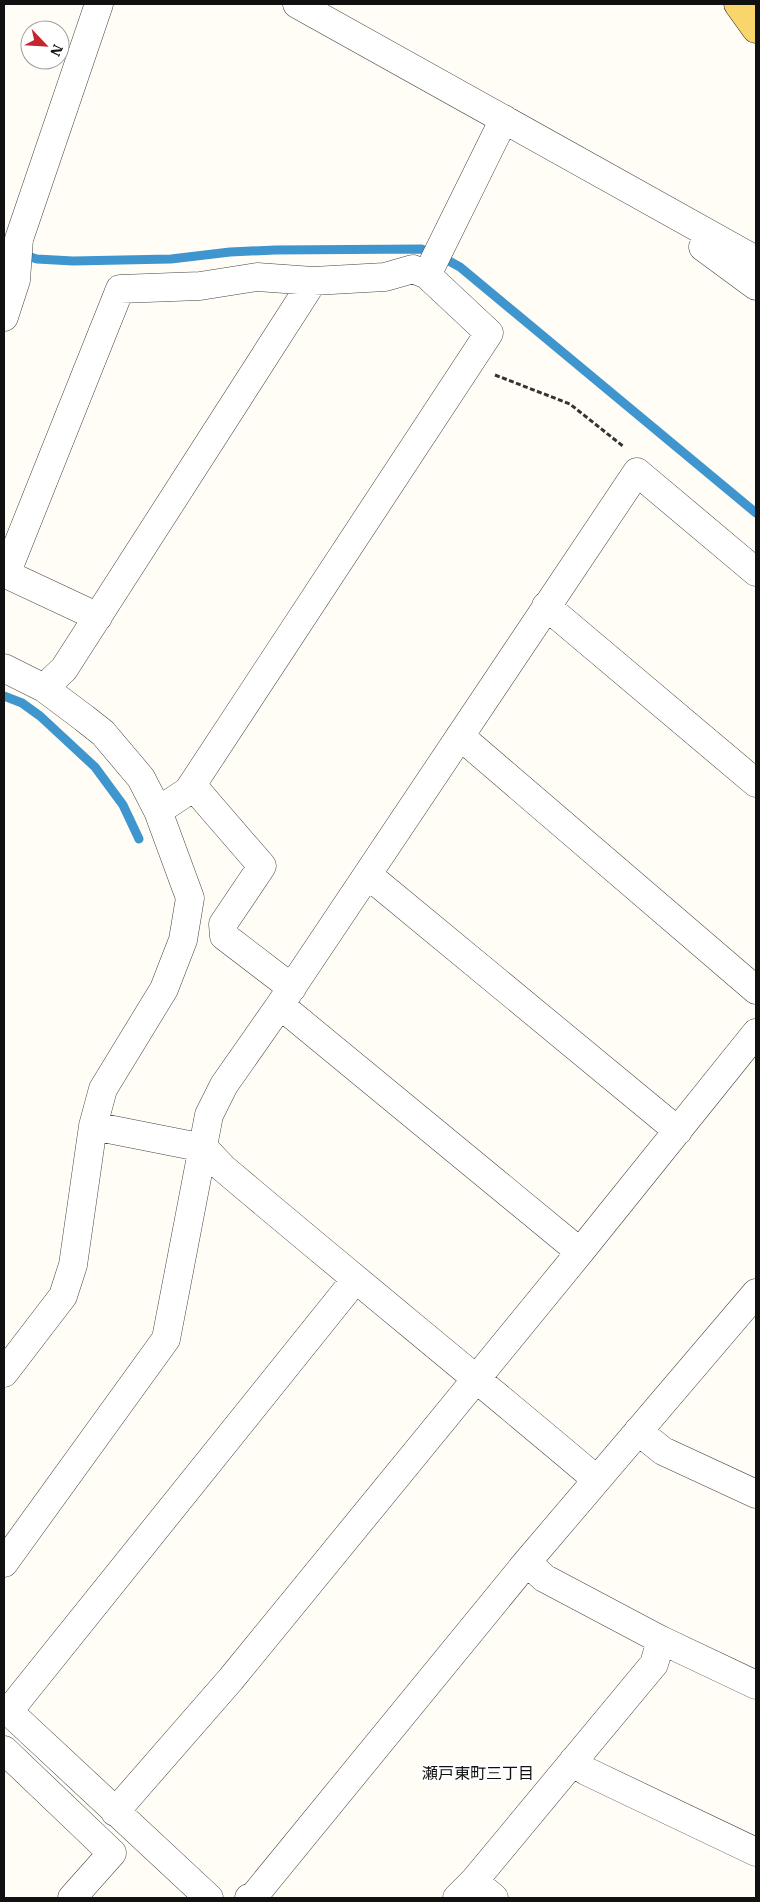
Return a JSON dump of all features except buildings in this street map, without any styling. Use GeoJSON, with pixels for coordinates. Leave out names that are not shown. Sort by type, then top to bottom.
{"type":"FeatureCollection","features":[{"type":"Feature","properties":{"kind":"main road"},"geometry":{"type":"LineString","coordinates":[[738,4],[756,29]]}},
{"type":"Feature","properties":{"kind":"street"},"geometry":{"type":"LineString","coordinates":[[4,317],[16,280],[19,239],[99,4]]}},
{"type":"Feature","properties":{"kind":"street"},"geometry":{"type":"LineString","coordinates":[[296,4],[756,260]]}},
{"type":"Feature","properties":{"kind":"street"},"geometry":{"type":"LineString","coordinates":[[429,271],[504,119]]}},
{"type":"Feature","properties":{"kind":"street"},"geometry":{"type":"LineString","coordinates":[[617,182],[756,286]]}},
{"type":"Feature","properties":{"kind":"street"},"geometry":{"type":"LineString","coordinates":[[98,617],[6,574],[120,289],[200,286],[257,277],[313,280],[385,277],[413,269],[429,271],[489,333],[473,361],[188,791],[158,811]]}},
{"type":"Feature","properties":{"kind":"street"},"geometry":{"type":"LineString","coordinates":[[44,688],[64,669],[313,280]]}},
{"type":"Feature","properties":{"kind":"street"},"geometry":{"type":"LineString","coordinates":[[4,1563],[166,1339],[209,1115],[224,1086],[368,875],[637,472],[756,572]]}},
{"type":"Feature","properties":{"kind":"street"},"geometry":{"type":"LineString","coordinates":[[546,606],[756,783]]}},
{"type":"Feature","properties":{"kind":"street"},"geometry":{"type":"LineString","coordinates":[[4,668],[44,688],[103,733],[142,778],[158,811],[190,898],[183,940],[164,989],[103,1089],[93,1126],[74,1265],[63,1296],[4,1373]]}},
{"type":"Feature","properties":{"kind":"street"},"geometry":{"type":"LineString","coordinates":[[460,736],[756,990]]}},
{"type":"Feature","properties":{"kind":"street"},"geometry":{"type":"LineString","coordinates":[[192,785],[262,866],[223,924],[224,936],[286,996],[580,1252]]}},
{"type":"Feature","properties":{"kind":"street"},"geometry":{"type":"LineString","coordinates":[[368,875],[678,1131]]}},
{"type":"Feature","properties":{"kind":"street"},"geometry":{"type":"LineString","coordinates":[[115,1812],[231,1679],[756,1034]]}},
{"type":"Feature","properties":{"kind":"street"},"geometry":{"type":"LineString","coordinates":[[93,1126],[204,1148],[223,1168],[355,1280],[476,1377],[596,1480]]}},
{"type":"Feature","properties":{"kind":"street"},"geometry":{"type":"LineString","coordinates":[[209,1898],[6,1709],[355,1280]]}},
{"type":"Feature","properties":{"kind":"street"},"geometry":{"type":"LineString","coordinates":[[253,1897],[527,1562],[756,1293]]}},
{"type":"Feature","properties":{"kind":"street"},"geometry":{"type":"LineString","coordinates":[[638,1431],[663,1450],[756,1494]]}},
{"type":"Feature","properties":{"kind":"street"},"geometry":{"type":"LineString","coordinates":[[527,1562],[544,1578],[661,1640],[756,1685]]}},
{"type":"Feature","properties":{"kind":"street"},"geometry":{"type":"LineString","coordinates":[[475,1893],[573,1761],[654,1664],[661,1640]]}},
{"type":"Feature","properties":{"kind":"street"},"geometry":{"type":"LineString","coordinates":[[4,1750],[112,1853],[72,1898]]}},
{"type":"Feature","properties":{"kind":"street"},"geometry":{"type":"LineString","coordinates":[[573,1761],[586,1771],[756,1852]]}},
{"type":"Feature","properties":{"kind":"path"},"geometry":{"type":"LineString","coordinates":[[473,361],[496,375],[570,404],[625,447],[637,472]]}},
{"type":"Feature","properties":{"kind":"waterway"},"geometry":{"type":"LineString","coordinates":[[4,249],[37,259],[73,261],[171,259],[230,252],[275,250],[422,249],[460,267],[756,513]]}},
{"type":"Feature","properties":{"kind":"waterway"},"geometry":{"type":"LineString","coordinates":[[4,696],[22,703],[40,716],[95,767],[123,805],[139,839]]}},
{"type":"Feature","properties":{"kind":"district","name":"瀬戸東町三丁目"},"geometry":{"type":"Point","coordinates":[478,1773]}}]}
